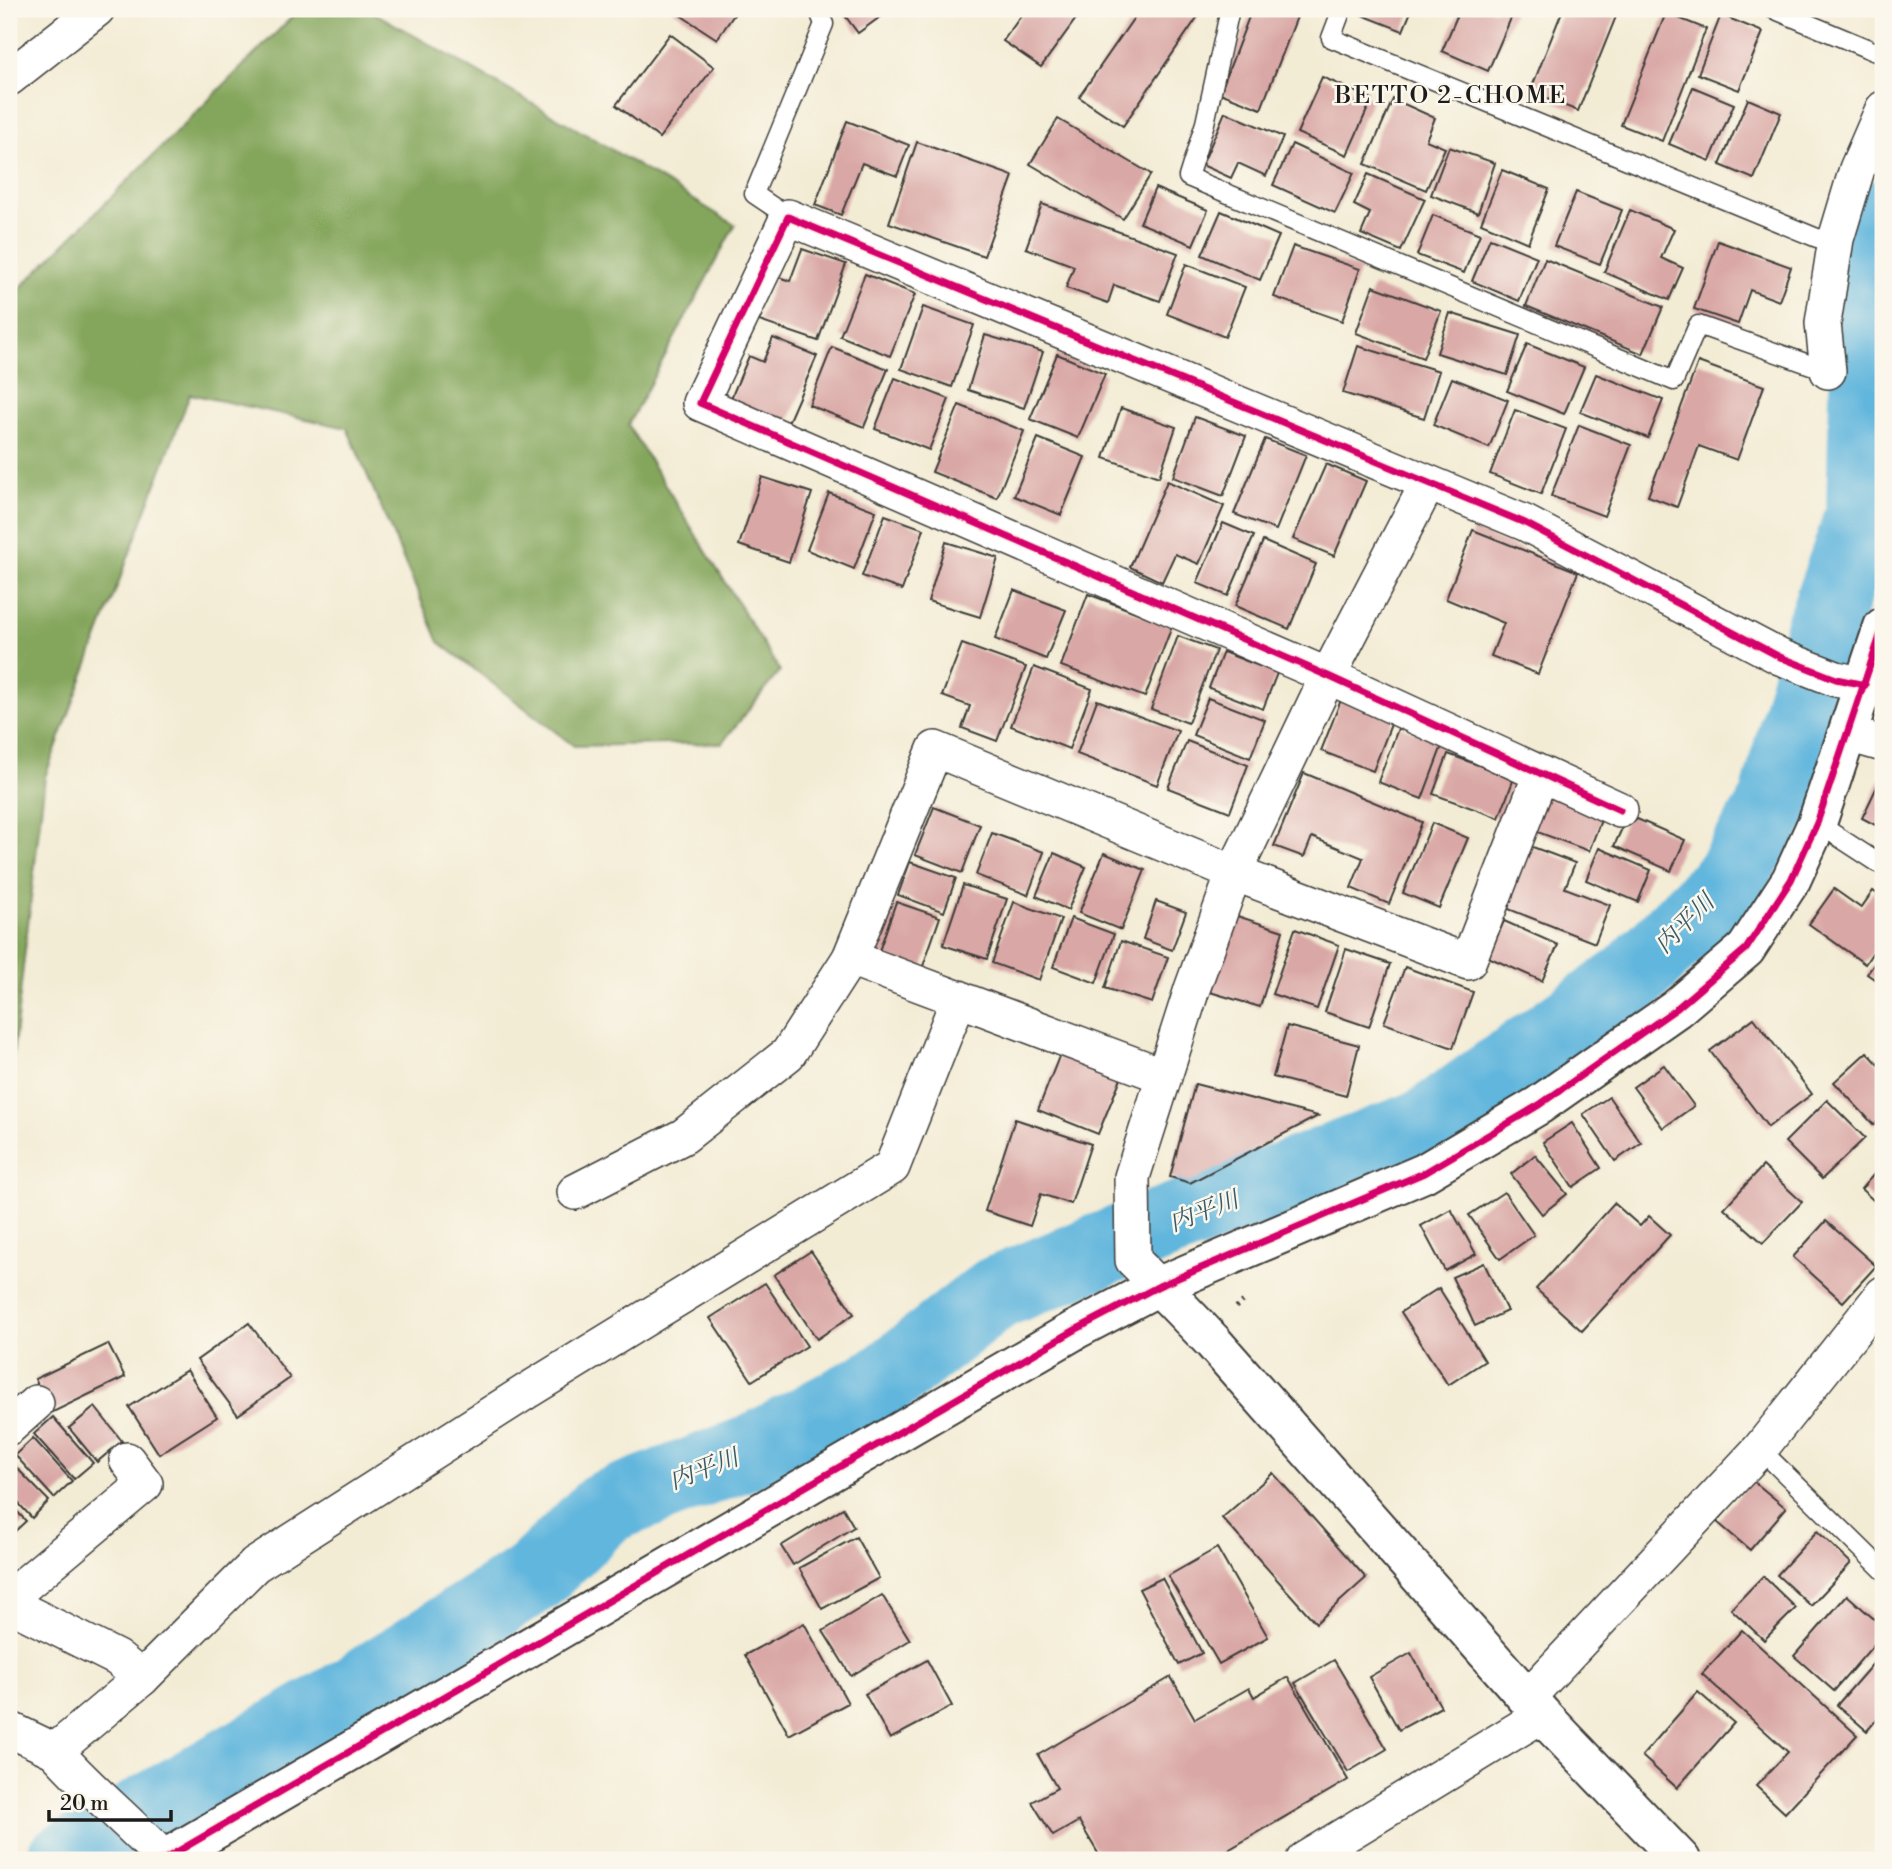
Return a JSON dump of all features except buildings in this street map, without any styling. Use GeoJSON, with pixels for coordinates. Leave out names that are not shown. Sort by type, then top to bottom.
{"type":"FeatureCollection","features":[{"type":"Feature","properties":{"kind":"street"},"geometry":{"type":"LineString","coordinates":[[9,78],[97,9]]}},
{"type":"Feature","properties":{"kind":"street"},"geometry":{"type":"LineString","coordinates":[[1828,372],[1823,323],[1836,239],[1857,169],[1883,109]]}},
{"type":"Feature","properties":{"kind":"street"},"geometry":{"type":"LineString","coordinates":[[1620,810],[1328,676],[700,403],[788,217],[1525,523],[1780,657],[1850,682]]}},
{"type":"Feature","properties":{"kind":"street"},"geometry":{"type":"LineString","coordinates":[[1428,483],[1328,676],[1234,873],[1132,1177],[1131,1201],[1146,1273],[1213,1342],[1535,1707],[1681,1860]]}},
{"type":"Feature","properties":{"kind":"street"},"geometry":{"type":"LineString","coordinates":[[9,1730],[55,1751],[83,1783],[155,1851],[1075,1330],[1146,1273],[1424,1173],[1539,1105],[1676,1009],[1746,949],[1791,880],[1817,823],[1866,739],[1850,682],[1883,627]]}},
{"type":"Feature","properties":{"kind":"street"},"geometry":{"type":"LineString","coordinates":[[575,1192],[684,1136],[788,1054],[849,958],[935,749],[1234,873],[1468,962],[1541,774]]}},
{"type":"Feature","properties":{"kind":"street"},"geometry":{"type":"LineString","coordinates":[[849,958],[1164,1076]]}},
{"type":"Feature","properties":{"kind":"street"},"geometry":{"type":"LineString","coordinates":[[55,1751],[142,1678],[255,1565],[527,1391],[892,1167],[959,999]]}},
{"type":"Feature","properties":{"kind":"street"},"geometry":{"type":"LineString","coordinates":[[1304,1860],[1535,1707],[1760,1449],[1883,1294]]}},
{"type":"Feature","properties":{"kind":"street"},"geometry":{"type":"LineString","coordinates":[[9,1598],[145,1484],[128,1460]]}},
{"type":"Feature","properties":{"kind":"street"},"geometry":{"type":"LineString","coordinates":[[9,1604],[117,1658],[142,1678]]}},
{"type":"Feature","properties":{"kind":"lane"},"geometry":{"type":"LineString","coordinates":[[788,217],[754,194],[824,24],[818,9]]}},
{"type":"Feature","properties":{"kind":"lane"},"geometry":{"type":"LineString","coordinates":[[1230,9],[1205,123],[1188,177],[1674,381],[1698,325],[1828,372]]}},
{"type":"Feature","properties":{"kind":"lane"},"geometry":{"type":"LineString","coordinates":[[1342,9],[1331,38],[1817,239],[1836,239]]}},
{"type":"Feature","properties":{"kind":"lane"},"geometry":{"type":"LineString","coordinates":[[1773,9],[1883,55]]}},
{"type":"Feature","properties":{"kind":"lane"},"geometry":{"type":"LineString","coordinates":[[1817,823],[1883,866]]}},
{"type":"Feature","properties":{"kind":"lane"},"geometry":{"type":"LineString","coordinates":[[1760,1449],[1883,1570]]}},
{"type":"Feature","properties":{"kind":"green space"},"geometry":{"type":"Polygon","coordinates":[[[300,9],[368,9],[601,143],[735,225],[628,425],[780,671],[722,743],[574,746],[439,642],[347,428],[190,394],[45,777],[9,1089],[9,299],[300,9]]]}},
{"type":"Feature","properties":{"kind":"waterway","name":"内平川"},"geometry":{"type":"LineString","coordinates":[[63,1860],[344,1698],[535,1576],[606,1507],[753,1451],[884,1381],[996,1293],[1167,1223],[1426,1125],[1631,979],[1729,879],[1776,803],[1822,629],[1863,513],[1869,279],[1883,216]]}},
{"type":"Feature","properties":{"kind":"cycle path"},"geometry":{"type":"LineString","coordinates":[[1620,810],[1328,676],[700,403],[788,217],[1525,523],[1780,657],[1836,679],[1865,685]]}},
{"type":"Feature","properties":{"kind":"cycle path"},"geometry":{"type":"LineString","coordinates":[[163,1860],[1075,1330],[1159,1286],[1424,1173],[1539,1105],[1676,1009],[1746,949],[1791,880],[1817,823],[1883,627]]}},
{"type":"Feature","properties":{"kind":"district","name":"BETTO 2-CHOME"},"geometry":{"type":"Point","coordinates":[1451,96]}}]}
